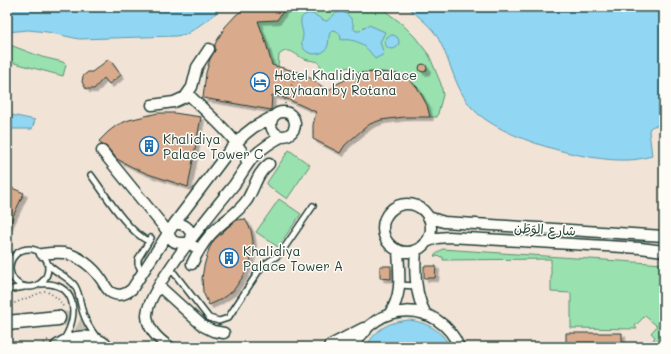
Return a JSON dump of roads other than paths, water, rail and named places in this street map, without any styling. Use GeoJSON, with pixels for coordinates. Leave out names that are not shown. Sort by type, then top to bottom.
{"type":"FeatureCollection","features":[{"type":"Feature","properties":{"kind":"street"},"geometry":{"type":"LineString","coordinates":[[152,105],[178,101],[188,94],[192,87],[197,67],[209,49]]}},
{"type":"Feature","properties":{"kind":"street"},"geometry":{"type":"LineString","coordinates":[[188,94],[236,142],[244,154],[246,168],[256,179]]}},
{"type":"Feature","properties":{"kind":"street"},"geometry":{"type":"LineString","coordinates":[[44,258],[59,252],[74,256],[93,269],[112,294],[126,294],[132,289],[171,228],[236,142],[254,127],[277,113],[285,112],[289,114],[294,119],[295,127],[290,134],[283,136],[267,145],[246,168],[190,240],[159,286],[149,305],[146,315],[149,325],[154,334],[170,347]]}},
{"type":"Feature","properties":{"kind":"street"},"geometry":{"type":"LineString","coordinates":[[274,116],[271,123],[272,131],[275,134],[283,136]]}},
{"type":"Feature","properties":{"kind":"street"},"geometry":{"type":"LineString","coordinates":[[102,151],[171,228],[174,241],[180,244],[190,240]]}},
{"type":"Feature","properties":{"kind":"street"},"geometry":{"type":"LineString","coordinates":[[192,264],[199,249],[216,229],[241,208],[250,194],[261,171],[269,164]]}},
{"type":"Feature","properties":{"kind":"street"},"geometry":{"type":"LineString","coordinates":[[407,204],[419,208],[428,217],[431,230],[426,242],[416,250],[404,252],[390,245],[384,235],[384,222],[390,212],[401,205],[407,204]]}},
{"type":"Feature","properties":{"kind":"street","name":"شارع الوَطَن"},"geometry":{"type":"LineString","coordinates":[[428,217],[444,222],[621,232],[664,236]]}},
{"type":"Feature","properties":{"kind":"street"},"geometry":{"type":"LineString","coordinates":[[171,228],[178,223],[186,226],[191,233],[190,240]]}},
{"type":"Feature","properties":{"kind":"street","name":"شارع الوَطَن"},"geometry":{"type":"LineString","coordinates":[[426,242],[437,238],[449,237],[640,248],[664,251]]}},
{"type":"Feature","properties":{"kind":"street"},"geometry":{"type":"LineString","coordinates":[[190,240],[199,249]]}},
{"type":"Feature","properties":{"kind":"street"},"geometry":{"type":"LineString","coordinates":[[390,313],[398,298],[398,250]]}},
{"type":"Feature","properties":{"kind":"street"},"geometry":{"type":"LineString","coordinates":[[416,250],[416,286],[426,315]]}},
{"type":"Feature","properties":{"kind":"street"},"geometry":{"type":"LineString","coordinates":[[159,286],[203,326],[213,331],[224,333]]}},
{"type":"Feature","properties":{"kind":"street"},"geometry":{"type":"LineString","coordinates":[[331,347],[364,330],[380,317],[390,313],[402,311],[426,315],[436,320],[446,327],[453,335],[459,347]]}},
{"type":"Feature","properties":{"kind":"street"},"geometry":{"type":"LineString","coordinates":[[7,323],[58,318]]}},
{"type":"Feature","properties":{"kind":"street"},"geometry":{"type":"LineString","coordinates":[[354,347],[364,330]]}},
{"type":"Feature","properties":{"kind":"street"},"geometry":{"type":"LineString","coordinates":[[58,346],[71,340],[84,338],[91,339],[104,346]]}},
{"type":"Feature","properties":{"kind":"lane"},"geometry":{"type":"LineString","coordinates":[[91,175],[130,228],[138,236],[150,240],[138,262],[142,272]]}},
{"type":"Feature","properties":{"kind":"lane"},"geometry":{"type":"LineString","coordinates":[[171,269],[209,318],[214,321],[224,320],[232,314],[262,266],[280,254],[313,206]]}},
{"type":"Feature","properties":{"kind":"lane"},"geometry":{"type":"LineString","coordinates":[[7,274],[14,255],[21,250],[34,249],[44,258],[53,270],[67,279],[75,287],[87,322],[104,346]]}},
{"type":"Feature","properties":{"kind":"lane"},"geometry":{"type":"LineString","coordinates":[[39,284],[46,276],[48,269],[44,258]]}},
{"type":"Feature","properties":{"kind":"lane"},"geometry":{"type":"LineString","coordinates":[[10,268],[14,280],[25,286]]}},
{"type":"Feature","properties":{"kind":"lane"},"geometry":{"type":"LineString","coordinates":[[7,290],[39,284],[50,284],[62,288],[68,293],[71,300],[73,320],[67,334],[58,346]]}},
{"type":"Feature","properties":{"kind":"lane"},"geometry":{"type":"LineString","coordinates":[[399,285],[416,286]]}},
{"type":"Feature","properties":{"kind":"water"},"geometry":{"type":"Polygon","coordinates":[[[7,7],[222,7],[213,16],[187,34],[176,36],[79,39],[47,32],[28,30],[7,32],[7,7]]]}},
{"type":"Feature","properties":{"kind":"water"},"geometry":{"type":"Polygon","coordinates":[[[408,7],[664,7],[664,131],[658,126],[650,128],[649,131],[652,156],[634,160],[611,160],[568,153],[523,139],[485,119],[466,101],[436,35],[429,26],[408,7]]]}},
{"type":"Feature","properties":{"kind":"water"},"geometry":{"type":"Polygon","coordinates":[[[342,12],[351,18],[356,31],[360,31],[369,25],[385,32],[380,42],[384,54],[375,59],[369,50],[361,44],[352,40],[341,40],[339,33],[332,30],[329,35],[326,50],[323,52],[314,54],[303,48],[301,20],[304,15],[313,14],[327,21],[336,13],[342,12]]]}},
{"type":"Feature","properties":{"kind":"water"},"geometry":{"type":"Polygon","coordinates":[[[389,35],[395,35],[399,39],[399,45],[395,49],[389,49],[385,45],[385,39],[389,35]]]}},
{"type":"Feature","properties":{"kind":"water"},"geometry":{"type":"Polygon","coordinates":[[[7,114],[35,120],[32,129],[7,129],[7,114]]]}},
{"type":"Feature","properties":{"kind":"water"},"geometry":{"type":"Polygon","coordinates":[[[410,320],[433,328],[443,336],[450,347],[366,347],[374,335],[384,327],[395,322],[410,320]]]}},
{"type":"Feature","properties":{"kind":"tunnel"},"geometry":{"type":"LineString","coordinates":[[58,318],[65,318],[82,325],[90,334],[95,347]]}},
{"type":"Feature","properties":{"kind":"place","name":"Hotel Khalidiya Palace Rayhaan by Rotana"},"geometry":{"type":"Point","coordinates":[260,82]}},
{"type":"Feature","properties":{"kind":"place","name":"Khalidiya Palace Tower C"},"geometry":{"type":"Point","coordinates":[149,146]}},
{"type":"Feature","properties":{"kind":"place","name":"Khalidiya Palace Tower A"},"geometry":{"type":"Point","coordinates":[229,258]}}]}
